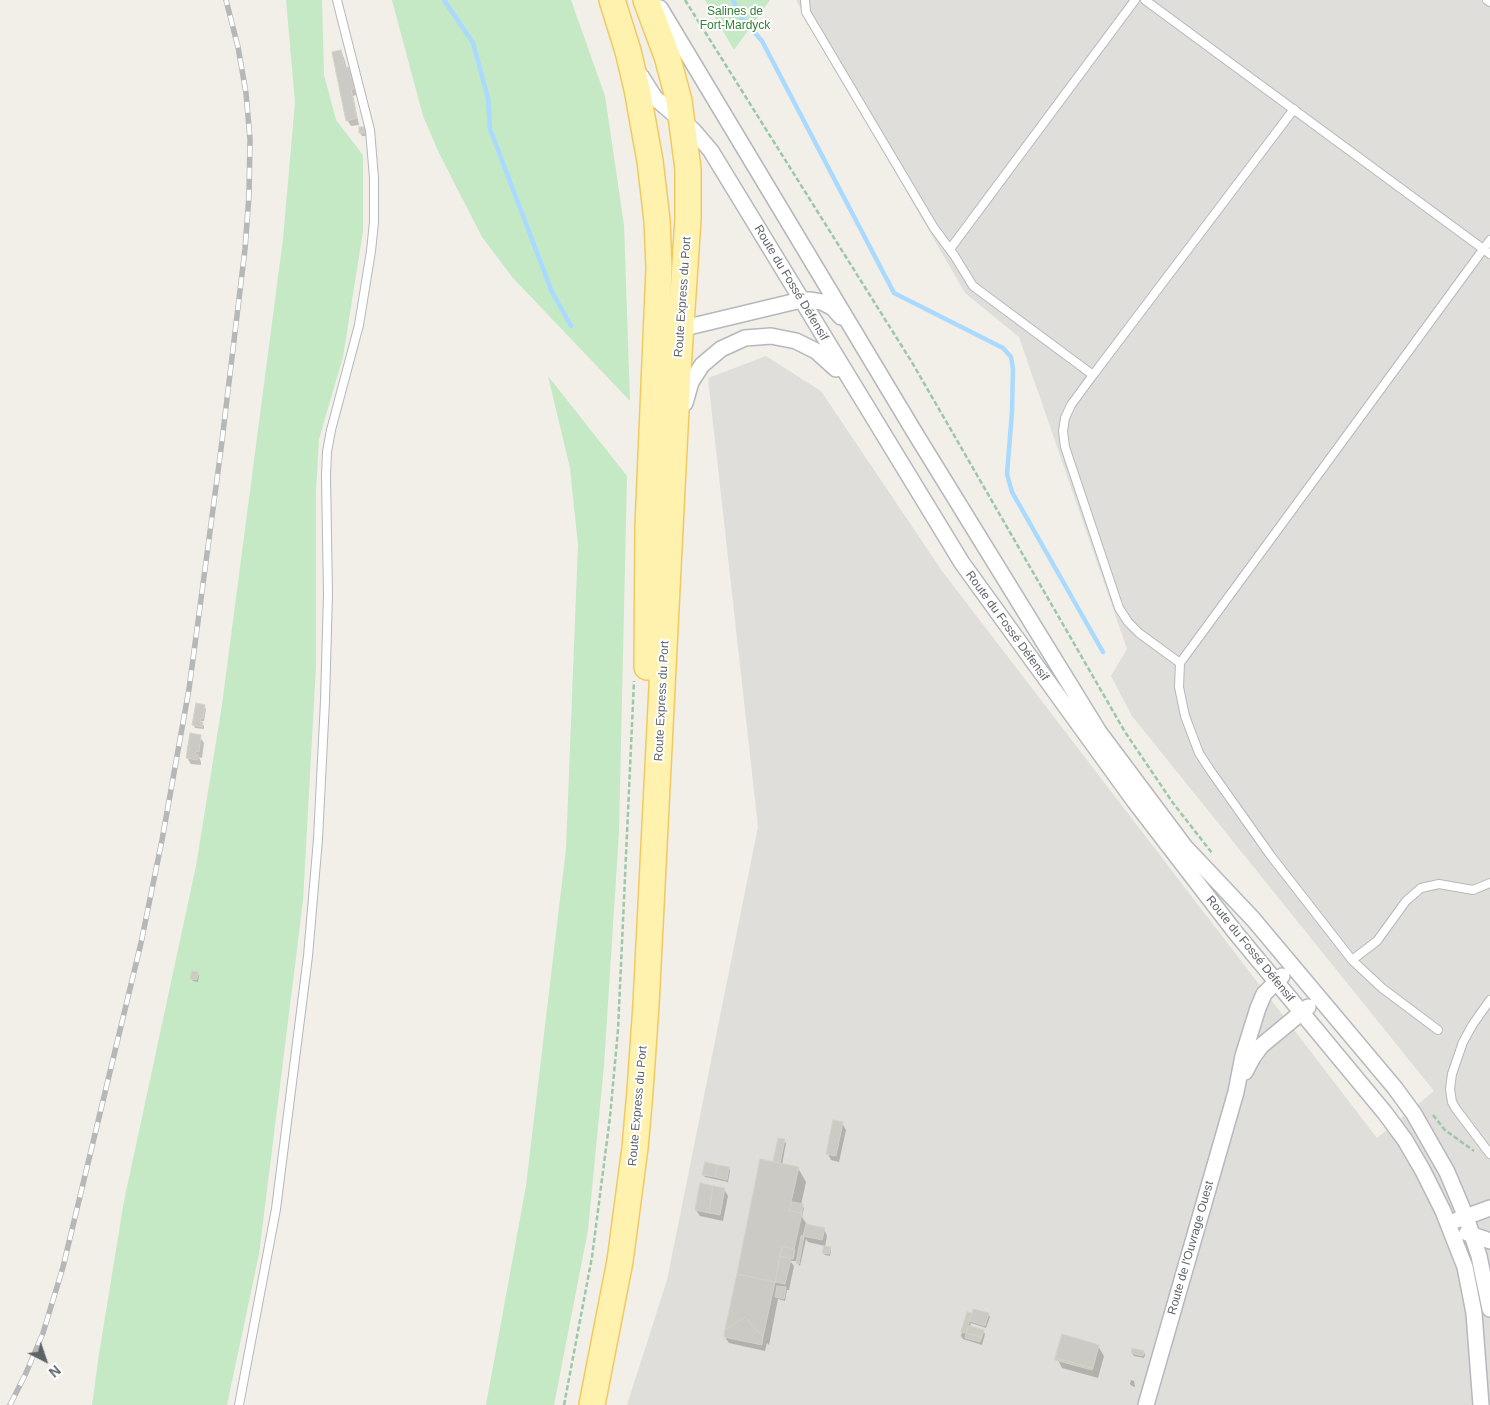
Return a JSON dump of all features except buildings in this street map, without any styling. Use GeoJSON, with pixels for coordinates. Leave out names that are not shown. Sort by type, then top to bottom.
{"type":"FeatureCollection","features":[{"type":"Feature","properties":{"kind":"main road","name":"Route du Fossé Défensif"},"geometry":{"type":"LineString","coordinates":[[612,0],[628,51]]}},
{"type":"Feature","properties":{"kind":"main road","name":"Route Express du Port"},"geometry":{"type":"LineString","coordinates":[[592,1405],[620,1261],[637,1120],[646,1006],[674,472],[680,412],[681,328],[688,170],[682,122],[670,67],[646,0]]}},
{"type":"Feature","properties":{"kind":"main road","name":"Route Express du Port"},"geometry":{"type":"LineString","coordinates":[[577,1405],[595,1319],[607,1248],[619,1156],[628,1062],[646,698],[648,527],[659,268],[655,205],[647,145],[628,51]]}},
{"type":"Feature","properties":{"kind":"street","name":"Route du Fossé Défensif"},"geometry":{"type":"LineString","coordinates":[[656,0],[670,27],[856,335],[1107,744],[1184,847],[1248,913],[1408,1104],[1447,1172],[1466,1217],[1481,1261],[1490,1309]]}},
{"type":"Feature","properties":{"kind":"street","name":"Route du Fossé Défensif"},"geometry":{"type":"LineString","coordinates":[[628,51],[650,92],[660,104],[700,137],[711,151],[962,563],[1135,802],[1235,932],[1399,1130],[1423,1170],[1462,1257],[1470,1291],[1475,1326],[1481,1405]]}},
{"type":"Feature","properties":{"kind":"street"},"geometry":{"type":"LineString","coordinates":[[655,359],[667,337],[681,328],[801,300],[816,300],[827,304],[842,317],[856,335]]}},
{"type":"Feature","properties":{"kind":"street"},"geometry":{"type":"LineString","coordinates":[[680,412],[691,382],[702,365],[728,345],[746,338],[762,336],[788,339],[804,344],[816,351],[836,370],[868,410]]}},
{"type":"Feature","properties":{"kind":"street","name":"Route de l'Ouvrage Ouest"},"geometry":{"type":"LineString","coordinates":[[1146,1405],[1236,1092],[1243,1056],[1258,1008],[1264,994],[1293,967]]}},
{"type":"Feature","properties":{"kind":"street","name":"Route de l'Ouvrage Ouest"},"geometry":{"type":"LineString","coordinates":[[1236,1092],[1256,1051],[1319,998]]}},
{"type":"Feature","properties":{"kind":"street"},"geometry":{"type":"LineString","coordinates":[[1448,1224],[1490,1208]]}},
{"type":"Feature","properties":{"kind":"street"},"geometry":{"type":"LineString","coordinates":[[1448,1224],[1473,1236],[1490,1241]]}},
{"type":"Feature","properties":{"kind":"lane"},"geometry":{"type":"LineString","coordinates":[[239,1405],[278,1193],[308,956],[318,839],[325,701],[328,594],[327,452],[359,325],[374,230],[374,178],[370,130],[338,0]]}},
{"type":"Feature","properties":{"kind":"lane"},"geometry":{"type":"LineString","coordinates":[[805,0],[806,12],[934,228],[950,249],[973,286],[1093,375]]}},
{"type":"Feature","properties":{"kind":"lane"},"geometry":{"type":"LineString","coordinates":[[950,249],[1135,0]]}},
{"type":"Feature","properties":{"kind":"lane"},"geometry":{"type":"LineString","coordinates":[[1144,0],[1487,252]]}},
{"type":"Feature","properties":{"kind":"lane"},"geometry":{"type":"LineString","coordinates":[[1180,663],[1139,633],[1128,622],[1119,608],[1065,447],[1063,431],[1065,418],[1071,405],[1093,375],[1294,109]]}},
{"type":"Feature","properties":{"kind":"lane"},"geometry":{"type":"LineString","coordinates":[[1438,1030],[1382,988],[1352,960],[1271,856],[1203,760],[1190,734],[1185,716],[1180,687],[1180,663],[1487,252],[1490,240]]}},
{"type":"Feature","properties":{"kind":"lane"},"geometry":{"type":"LineString","coordinates":[[1352,960],[1378,941],[1406,901],[1421,888],[1439,884],[1473,890],[1490,883]]}},
{"type":"Feature","properties":{"kind":"lane"},"geometry":{"type":"LineString","coordinates":[[1490,1000],[1477,1017],[1463,1042],[1452,1074],[1450,1089],[1452,1102],[1456,1109],[1490,1154]]}},
{"type":"Feature","properties":{"kind":"path"},"geometry":{"type":"LineString","coordinates":[[685,0],[906,353],[1125,732],[1173,803],[1216,858]]}},
{"type":"Feature","properties":{"kind":"path"},"geometry":{"type":"LineString","coordinates":[[564,1405],[592,1257],[610,1117],[617,1037],[634,676]]}},
{"type":"Feature","properties":{"kind":"path"},"geometry":{"type":"LineString","coordinates":[[1429,1110],[1445,1130],[1477,1153]]}},
{"type":"Feature","properties":{"kind":"shaded area"},"geometry":{"type":"Polygon","coordinates":[[[796,0],[1490,0],[1490,1405],[627,1405],[667,1280],[758,827],[708,378],[766,356],[821,391],[942,571],[1377,1138],[1434,1091],[1132,716],[1111,676],[1127,649],[1019,337],[965,293],[796,0]]]}},
{"type":"Feature","properties":{"kind":"green space"},"geometry":{"type":"Polygon","coordinates":[[[286,0],[322,0],[324,75],[336,120],[363,155],[363,231],[343,357],[319,439],[316,492],[316,666],[303,901],[259,1254],[227,1405],[92,1405],[124,1201],[196,866],[222,705],[283,239],[295,102],[286,0]]]}},
{"type":"Feature","properties":{"kind":"green space"},"geometry":{"type":"Polygon","coordinates":[[[392,0],[571,0],[605,96],[624,225],[630,401],[513,278],[482,237],[439,153],[423,116],[392,0]]]}},
{"type":"Feature","properties":{"kind":"green space","name":"Salines de Fort-Mardyck"},"geometry":{"type":"Polygon","coordinates":[[[705,0],[770,0],[734,50],[705,0]]]}},
{"type":"Feature","properties":{"kind":"green space"},"geometry":{"type":"Polygon","coordinates":[[[548,376],[627,476],[619,832],[604,1065],[588,1230],[554,1405],[486,1405],[526,1186],[566,849],[578,545],[570,468],[548,376]]]}},
{"type":"Feature","properties":{"kind":"waterway"},"geometry":{"type":"LineString","coordinates":[[444,0],[473,43],[488,98],[490,129],[552,292],[571,326]]}},
{"type":"Feature","properties":{"kind":"waterway"},"geometry":{"type":"LineString","coordinates":[[733,0],[741,17],[762,41],[894,293],[1003,348],[1011,357],[1013,369],[1012,412],[1007,474],[1012,492],[1103,652]]}},
{"type":"Feature","properties":{"kind":"railway"},"geometry":{"type":"LineString","coordinates":[[10,1405],[43,1333],[63,1267],[141,943],[162,840],[189,689],[221,449],[245,249],[249,195],[250,139],[246,93],[238,47],[226,0]]}}]}
